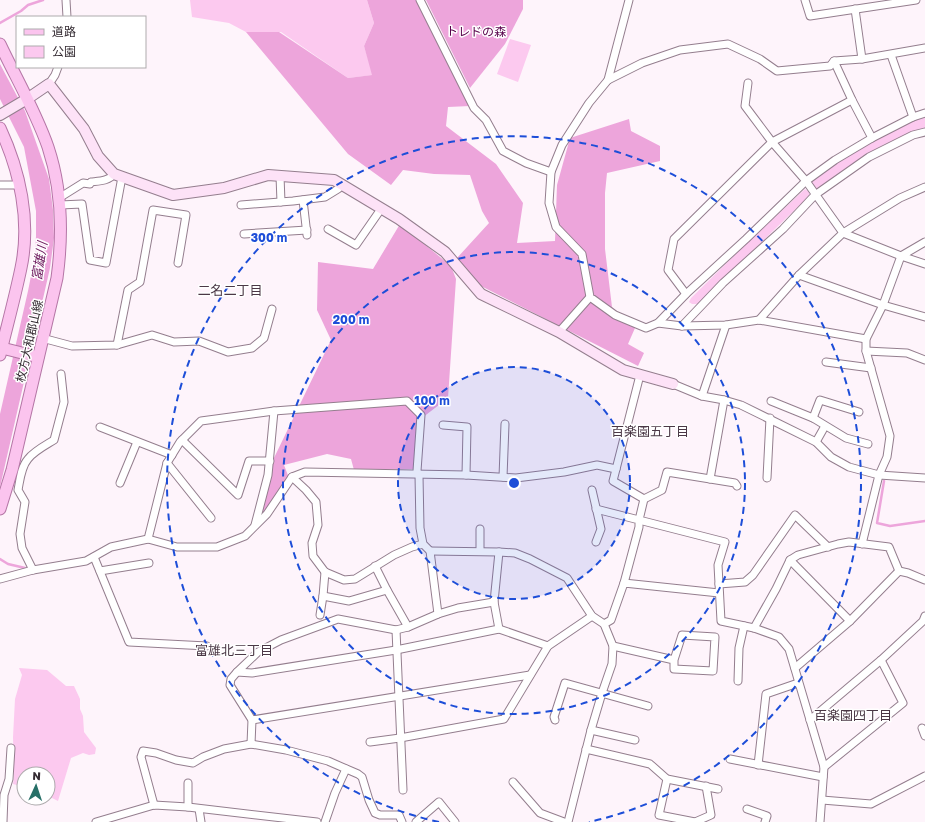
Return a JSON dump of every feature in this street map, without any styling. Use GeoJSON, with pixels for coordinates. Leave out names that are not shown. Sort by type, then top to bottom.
{"type":"FeatureCollection","features":[{"type":"Feature","properties":{"kind":"main road","name":"枚方大和郡山線"},"geometry":{"type":"LineString","coordinates":[[0,44],[25,100],[39,123],[48,147],[55,173],[62,224],[61,252],[57,278],[12,470],[0,509]]}},
{"type":"Feature","properties":{"kind":"main road","name":"枚方大和郡山線"},"geometry":{"type":"LineString","coordinates":[[0,128],[15,166],[24,210],[22,267],[1,351]]}},
{"type":"Feature","properties":{"kind":"main road"},"geometry":{"type":"LineString","coordinates":[[1,351],[38,357]]}},
{"type":"Feature","properties":{"kind":"street"},"geometry":{"type":"LineString","coordinates":[[66,0],[67,16]]}},
{"type":"Feature","properties":{"kind":"street"},"geometry":{"type":"LineString","coordinates":[[420,0],[474,108],[486,120],[504,151],[526,163],[550,172]]}},
{"type":"Feature","properties":{"kind":"street"},"geometry":{"type":"LineString","coordinates":[[608,80],[629,0]]}},
{"type":"Feature","properties":{"kind":"street"},"geometry":{"type":"LineString","coordinates":[[805,0],[810,16],[916,0]]}},
{"type":"Feature","properties":{"kind":"street"},"geometry":{"type":"LineString","coordinates":[[854,9],[862,59]]}},
{"type":"Feature","properties":{"kind":"street"},"geometry":{"type":"LineString","coordinates":[[925,48],[891,55],[834,61],[830,66],[777,71],[760,59],[728,44],[680,50],[642,63],[608,80],[589,103],[562,145],[550,172],[549,203],[552,215],[556,227],[582,254],[590,296],[615,315],[646,328],[658,323],[686,294],[806,181],[835,160],[872,138],[913,117],[925,113]]}},
{"type":"Feature","properties":{"kind":"street"},"geometry":{"type":"LineString","coordinates":[[891,55],[913,117]]}},
{"type":"Feature","properties":{"kind":"street"},"geometry":{"type":"LineString","coordinates":[[834,61],[872,138]]}},
{"type":"Feature","properties":{"kind":"street"},"geometry":{"type":"LineString","coordinates":[[0,114],[49,84],[58,68]]}},
{"type":"Feature","properties":{"kind":"street"},"geometry":{"type":"LineString","coordinates":[[748,83],[745,106],[772,142],[806,181],[843,233],[925,264]]}},
{"type":"Feature","properties":{"kind":"street"},"geometry":{"type":"LineString","coordinates":[[49,84],[84,129],[98,156],[118,175],[173,195],[224,188],[268,175],[334,180],[399,219],[445,252],[481,294],[559,332],[623,370],[673,384],[702,396],[741,405],[816,442],[831,457],[849,467],[879,475],[925,478]]}},
{"type":"Feature","properties":{"kind":"street"},"geometry":{"type":"LineString","coordinates":[[686,294],[668,270],[674,239],[772,142],[852,100]]}},
{"type":"Feature","properties":{"kind":"street"},"geometry":{"type":"LineString","coordinates":[[682,326],[724,283],[783,229],[815,194],[870,157],[913,135],[925,132]]}},
{"type":"Feature","properties":{"kind":"street"},"geometry":{"type":"LineString","coordinates":[[59,202],[83,183],[90,184],[91,182],[103,181],[118,175]]}},
{"type":"Feature","properties":{"kind":"street"},"geometry":{"type":"LineString","coordinates":[[59,202],[82,204],[90,260],[106,263],[118,175]]}},
{"type":"Feature","properties":{"kind":"street"},"geometry":{"type":"LineString","coordinates":[[280,176],[281,202]]}},
{"type":"Feature","properties":{"kind":"street"},"geometry":{"type":"LineString","coordinates":[[0,186],[20,185]]}},
{"type":"Feature","properties":{"kind":"street"},"geometry":{"type":"LineString","coordinates":[[241,205],[325,197],[342,185]]}},
{"type":"Feature","properties":{"kind":"street"},"geometry":{"type":"LineString","coordinates":[[759,320],[799,275],[843,233],[900,198],[925,186]]}},
{"type":"Feature","properties":{"kind":"street"},"geometry":{"type":"LineString","coordinates":[[244,234],[307,233],[303,200]]}},
{"type":"Feature","properties":{"kind":"street"},"geometry":{"type":"LineString","coordinates":[[328,229],[356,245],[381,209]]}},
{"type":"Feature","properties":{"kind":"street"},"geometry":{"type":"LineString","coordinates":[[117,346],[128,290],[140,282],[153,210],[186,215],[178,263]]}},
{"type":"Feature","properties":{"kind":"street"},"geometry":{"type":"LineString","coordinates":[[862,544],[879,475],[887,456],[890,436],[866,351],[866,339],[883,305],[901,256],[925,242]]}},
{"type":"Feature","properties":{"kind":"street"},"geometry":{"type":"LineString","coordinates":[[799,275],[883,305],[925,317]]}},
{"type":"Feature","properties":{"kind":"street"},"geometry":{"type":"LineString","coordinates":[[559,332],[590,296]]}},
{"type":"Feature","properties":{"kind":"street"},"geometry":{"type":"LineString","coordinates":[[42,338],[72,346],[117,346],[152,335],[174,342],[199,341],[228,352],[252,348],[264,338],[272,309]]}},
{"type":"Feature","properties":{"kind":"street"},"geometry":{"type":"LineString","coordinates":[[658,323],[682,326],[726,325],[759,320],[866,339]]}},
{"type":"Feature","properties":{"kind":"street"},"geometry":{"type":"LineString","coordinates":[[702,396],[726,325]]}},
{"type":"Feature","properties":{"kind":"street"},"geometry":{"type":"LineString","coordinates":[[866,351],[907,353],[925,360]]}},
{"type":"Feature","properties":{"kind":"street"},"geometry":{"type":"LineString","coordinates":[[826,362],[871,368]]}},
{"type":"Feature","properties":{"kind":"street"},"geometry":{"type":"LineString","coordinates":[[33,570],[22,548],[20,534],[24,502],[18,490],[28,459],[38,450],[54,440],[64,402],[61,374]]}},
{"type":"Feature","properties":{"kind":"street"},"geometry":{"type":"LineString","coordinates":[[640,375],[613,481],[644,499]]}},
{"type":"Feature","properties":{"kind":"street"},"geometry":{"type":"LineString","coordinates":[[710,479],[724,400]]}},
{"type":"Feature","properties":{"kind":"street"},"geometry":{"type":"LineString","coordinates":[[771,400],[813,418],[846,438],[868,444]]}},
{"type":"Feature","properties":{"kind":"street"},"geometry":{"type":"LineString","coordinates":[[813,418],[820,400],[859,412]]}},
{"type":"Feature","properties":{"kind":"street"},"geometry":{"type":"LineString","coordinates":[[148,539],[167,463],[182,440],[201,421],[274,411],[407,401],[421,414],[417,471],[419,475],[420,528],[423,544],[430,551],[438,614]]}},
{"type":"Feature","properties":{"kind":"street"},"geometry":{"type":"LineString","coordinates":[[255,527],[268,475],[274,411]]}},
{"type":"Feature","properties":{"kind":"street"},"geometry":{"type":"LineString","coordinates":[[767,478],[770,418]]}},
{"type":"Feature","properties":{"kind":"street"},"geometry":{"type":"LineString","coordinates":[[503,477],[505,424]]}},
{"type":"Feature","properties":{"kind":"street"},"geometry":{"type":"LineString","coordinates":[[443,425],[467,427],[466,475]]}},
{"type":"Feature","properties":{"kind":"street"},"geometry":{"type":"LineString","coordinates":[[816,442],[824,426]]}},
{"type":"Feature","properties":{"kind":"street"},"geometry":{"type":"LineString","coordinates":[[100,427],[172,454]]}},
{"type":"Feature","properties":{"kind":"street"},"geometry":{"type":"LineString","coordinates":[[182,440],[238,495],[249,461],[270,462]]}},
{"type":"Feature","properties":{"kind":"street"},"geometry":{"type":"LineString","coordinates":[[120,483],[137,442]]}},
{"type":"Feature","properties":{"kind":"street"},"geometry":{"type":"LineString","coordinates":[[167,463],[211,518]]}},
{"type":"Feature","properties":{"kind":"street"},"geometry":{"type":"LineString","coordinates":[[0,579],[33,570],[86,561],[111,547],[148,539],[177,547],[217,546],[245,536],[267,514],[292,477],[305,472],[466,475],[516,478],[564,472],[597,465],[616,469]]}},
{"type":"Feature","properties":{"kind":"street"},"geometry":{"type":"LineString","coordinates":[[644,499],[662,490],[667,472],[735,483],[737,486]]}},
{"type":"Feature","properties":{"kind":"street"},"geometry":{"type":"LineString","coordinates":[[292,477],[316,502],[318,525],[312,542],[313,556],[325,572],[344,580],[355,579],[394,554],[423,544]]}},
{"type":"Feature","properties":{"kind":"street"},"geometry":{"type":"LineString","coordinates":[[592,490],[601,529],[596,542]]}},
{"type":"Feature","properties":{"kind":"street"},"geometry":{"type":"LineString","coordinates":[[604,624],[611,620],[624,583],[639,527],[639,520],[644,499]]}},
{"type":"Feature","properties":{"kind":"street"},"geometry":{"type":"LineString","coordinates":[[596,509],[725,542],[718,565],[721,621],[754,628],[779,637],[789,649],[824,766],[820,822]]}},
{"type":"Feature","properties":{"kind":"street"},"geometry":{"type":"LineString","coordinates":[[719,584],[744,582],[753,575],[795,515],[828,547]]}},
{"type":"Feature","properties":{"kind":"street"},"geometry":{"type":"LineString","coordinates":[[480,529],[480,551]]}},
{"type":"Feature","properties":{"kind":"street"},"geometry":{"type":"LineString","coordinates":[[754,628],[790,560],[798,555],[848,542],[889,547],[899,571]]}},
{"type":"Feature","properties":{"kind":"street"},"geometry":{"type":"LineString","coordinates":[[430,551],[514,553],[530,559],[567,578],[592,616],[604,624],[613,646],[612,664],[591,730],[568,822]]}},
{"type":"Feature","properties":{"kind":"street"},"geometry":{"type":"LineString","coordinates":[[499,552],[494,602],[499,629]]}},
{"type":"Feature","properties":{"kind":"street"},"geometry":{"type":"LineString","coordinates":[[94,557],[129,642],[207,646]]}},
{"type":"Feature","properties":{"kind":"street"},"geometry":{"type":"LineString","coordinates":[[790,560],[850,621]]}},
{"type":"Feature","properties":{"kind":"street"},"geometry":{"type":"LineString","coordinates":[[100,572],[149,563]]}},
{"type":"Feature","properties":{"kind":"street"},"geometry":{"type":"LineString","coordinates":[[375,566],[408,627]]}},
{"type":"Feature","properties":{"kind":"street"},"geometry":{"type":"LineString","coordinates":[[899,571],[925,580]]}},
{"type":"Feature","properties":{"kind":"street"},"geometry":{"type":"LineString","coordinates":[[795,668],[850,621],[899,571]]}},
{"type":"Feature","properties":{"kind":"street"},"geometry":{"type":"LineString","coordinates":[[320,615],[325,572]]}},
{"type":"Feature","properties":{"kind":"street"},"geometry":{"type":"LineString","coordinates":[[624,583],[719,592]]}},
{"type":"Feature","properties":{"kind":"street"},"geometry":{"type":"LineString","coordinates":[[323,596],[349,601],[387,590]]}},
{"type":"Feature","properties":{"kind":"street"},"geometry":{"type":"LineString","coordinates":[[251,744],[252,720],[230,685],[231,679],[258,652],[281,640],[338,619],[396,630],[458,608],[494,602]]}},
{"type":"Feature","properties":{"kind":"street"},"geometry":{"type":"LineString","coordinates":[[370,742],[504,719],[548,646],[592,616]]}},
{"type":"Feature","properties":{"kind":"street"},"geometry":{"type":"LineString","coordinates":[[810,720],[881,660],[923,621],[925,616]]}},
{"type":"Feature","properties":{"kind":"street"},"geometry":{"type":"LineString","coordinates":[[738,682],[739,648],[744,626]]}},
{"type":"Feature","properties":{"kind":"street"},"geometry":{"type":"LineString","coordinates":[[237,672],[252,673],[396,650],[499,629],[548,646]]}},
{"type":"Feature","properties":{"kind":"street"},"geometry":{"type":"LineString","coordinates":[[396,630],[403,790]]}},
{"type":"Feature","properties":{"kind":"street"},"geometry":{"type":"LineString","coordinates":[[682,635],[715,637],[713,671],[674,669],[674,660],[682,635]]}},
{"type":"Feature","properties":{"kind":"street"},"geometry":{"type":"LineString","coordinates":[[613,646],[674,660]]}},
{"type":"Feature","properties":{"kind":"street"},"geometry":{"type":"LineString","coordinates":[[824,766],[903,703],[881,660]]}},
{"type":"Feature","properties":{"kind":"street"},"geometry":{"type":"LineString","coordinates":[[252,720],[530,675]]}},
{"type":"Feature","properties":{"kind":"street"},"geometry":{"type":"LineString","coordinates":[[554,720],[565,683],[648,706]]}},
{"type":"Feature","properties":{"kind":"street"},"geometry":{"type":"LineString","coordinates":[[758,765],[766,694],[798,683]]}},
{"type":"Feature","properties":{"kind":"street"},"geometry":{"type":"LineString","coordinates":[[922,728],[925,736]]}},
{"type":"Feature","properties":{"kind":"street"},"geometry":{"type":"LineString","coordinates":[[591,730],[635,740]]}},
{"type":"Feature","properties":{"kind":"street"},"geometry":{"type":"LineString","coordinates":[[154,805],[141,756],[143,751],[193,763],[203,756],[224,749],[251,744],[286,750],[328,762],[358,774],[362,777],[369,800],[375,813],[380,815],[399,815],[402,822]]}},
{"type":"Feature","properties":{"kind":"street"},"geometry":{"type":"LineString","coordinates":[[4,822],[4,795],[9,779],[11,748]]}},
{"type":"Feature","properties":{"kind":"street"},"geometry":{"type":"LineString","coordinates":[[586,749],[650,764],[667,779],[718,789]]}},
{"type":"Feature","properties":{"kind":"street"},"geometry":{"type":"LineString","coordinates":[[730,759],[823,777]]}},
{"type":"Feature","properties":{"kind":"street"},"geometry":{"type":"LineString","coordinates":[[325,822],[335,793],[346,769]]}},
{"type":"Feature","properties":{"kind":"street"},"geometry":{"type":"LineString","coordinates":[[822,800],[871,804],[925,776]]}},
{"type":"Feature","properties":{"kind":"street"},"geometry":{"type":"LineString","coordinates":[[667,779],[659,815],[695,822],[711,815],[706,786]]}},
{"type":"Feature","properties":{"kind":"street"},"geometry":{"type":"LineString","coordinates":[[513,782],[540,813],[564,822]]}},
{"type":"Feature","properties":{"kind":"street"},"geometry":{"type":"LineString","coordinates":[[188,783],[188,807]]}},
{"type":"Feature","properties":{"kind":"street"},"geometry":{"type":"LineString","coordinates":[[416,822],[439,802],[455,822]]}},
{"type":"Feature","properties":{"kind":"street"},"geometry":{"type":"LineString","coordinates":[[96,822],[154,805],[188,807],[242,818],[276,816],[294,821],[317,822]]}},
{"type":"Feature","properties":{"kind":"street"},"geometry":{"type":"LineString","coordinates":[[199,809],[201,822]]}},
{"type":"Feature","properties":{"kind":"street"},"geometry":{"type":"LineString","coordinates":[[747,809],[767,816],[766,822]]}},
{"type":"Feature","properties":{"kind":"green space"},"geometry":{"type":"Polygon","coordinates":[[[190,0],[367,0],[374,23],[364,46],[373,75],[348,78],[281,32],[246,32],[229,23],[192,17],[190,0]]]}},
{"type":"Feature","properties":{"kind":"green space"},"geometry":{"type":"Polygon","coordinates":[[[510,39],[531,45],[518,82],[497,74],[510,39]]]}},
{"type":"Feature","properties":{"kind":"green space"},"geometry":{"type":"Polygon","coordinates":[[[925,117],[925,129],[883,145],[820,188],[813,188],[812,181],[849,155],[868,143],[902,126],[925,117]]]}},
{"type":"Feature","properties":{"kind":"green space"},"geometry":{"type":"Polygon","coordinates":[[[805,189],[809,192],[809,196],[698,304],[692,304],[689,302],[691,298],[744,246],[805,189]]]}},
{"type":"Feature","properties":{"kind":"green space"},"geometry":{"type":"Polygon","coordinates":[[[19,668],[47,670],[66,686],[74,686],[80,699],[80,709],[83,716],[84,732],[96,748],[95,754],[89,755],[83,753],[71,758],[58,801],[56,800],[56,766],[16,766],[16,785],[13,784],[15,699],[22,675],[19,668]]]}},
{"type":"Feature","properties":{"kind":"shaded area"},"geometry":{"type":"Polygon","coordinates":[[[367,0],[418,0],[470,106],[448,107],[446,126],[496,164],[523,203],[517,243],[555,241],[557,185],[570,138],[629,119],[631,131],[660,146],[660,161],[607,173],[605,193],[605,249],[612,307],[635,328],[628,344],[644,353],[638,366],[479,285],[457,258],[489,223],[482,211],[470,175],[434,174],[403,170],[391,185],[348,154],[246,32],[279,32],[348,78],[372,75],[364,46],[374,23],[367,0]]]}},
{"type":"Feature","properties":{"kind":"shaded area","name":"トレドの森"},"geometry":{"type":"Polygon","coordinates":[[[426,0],[523,0],[523,9],[505,44],[470,88],[426,0]]]}},
{"type":"Feature","properties":{"kind":"shaded area"},"geometry":{"type":"Polygon","coordinates":[[[0,64],[25,111],[49,179],[53,210],[54,238],[50,268],[0,487],[0,414],[35,256],[36,211],[24,147],[0,99],[0,64]]]}},
{"type":"Feature","properties":{"kind":"shaded area"},"geometry":{"type":"Polygon","coordinates":[[[400,224],[451,266],[456,279],[448,398],[418,421],[414,469],[354,470],[351,459],[327,454],[284,465],[289,478],[257,524],[273,460],[331,340],[317,310],[318,262],[373,269],[400,224]]]}},
{"type":"Feature","properties":{"kind":"waterway"},"geometry":{"type":"LineString","coordinates":[[0,23],[21,11],[28,5],[43,0]]}},
{"type":"Feature","properties":{"kind":"waterway"},"geometry":{"type":"LineString","coordinates":[[884,481],[877,523],[890,526],[925,521]]}},
{"type":"Feature","properties":{"kind":"waterway"},"geometry":{"type":"LineString","coordinates":[[0,559],[8,564],[25,568]]}},
{"type":"Feature","properties":{"kind":"district","name":"二名二丁目"},"geometry":{"type":"Point","coordinates":[230,290]}},
{"type":"Feature","properties":{"kind":"district","name":"百楽園五丁目"},"geometry":{"type":"Point","coordinates":[650,431]}},
{"type":"Feature","properties":{"kind":"district","name":"富雄北三丁目"},"geometry":{"type":"Point","coordinates":[234,650]}},
{"type":"Feature","properties":{"kind":"district","name":"百楽園四丁目"},"geometry":{"type":"Point","coordinates":[853,715]}},
{"type":"Feature","properties":{"kind":"water label","name":"富雄川"},"geometry":{"type":"Point","coordinates":[39,261]}}]}
